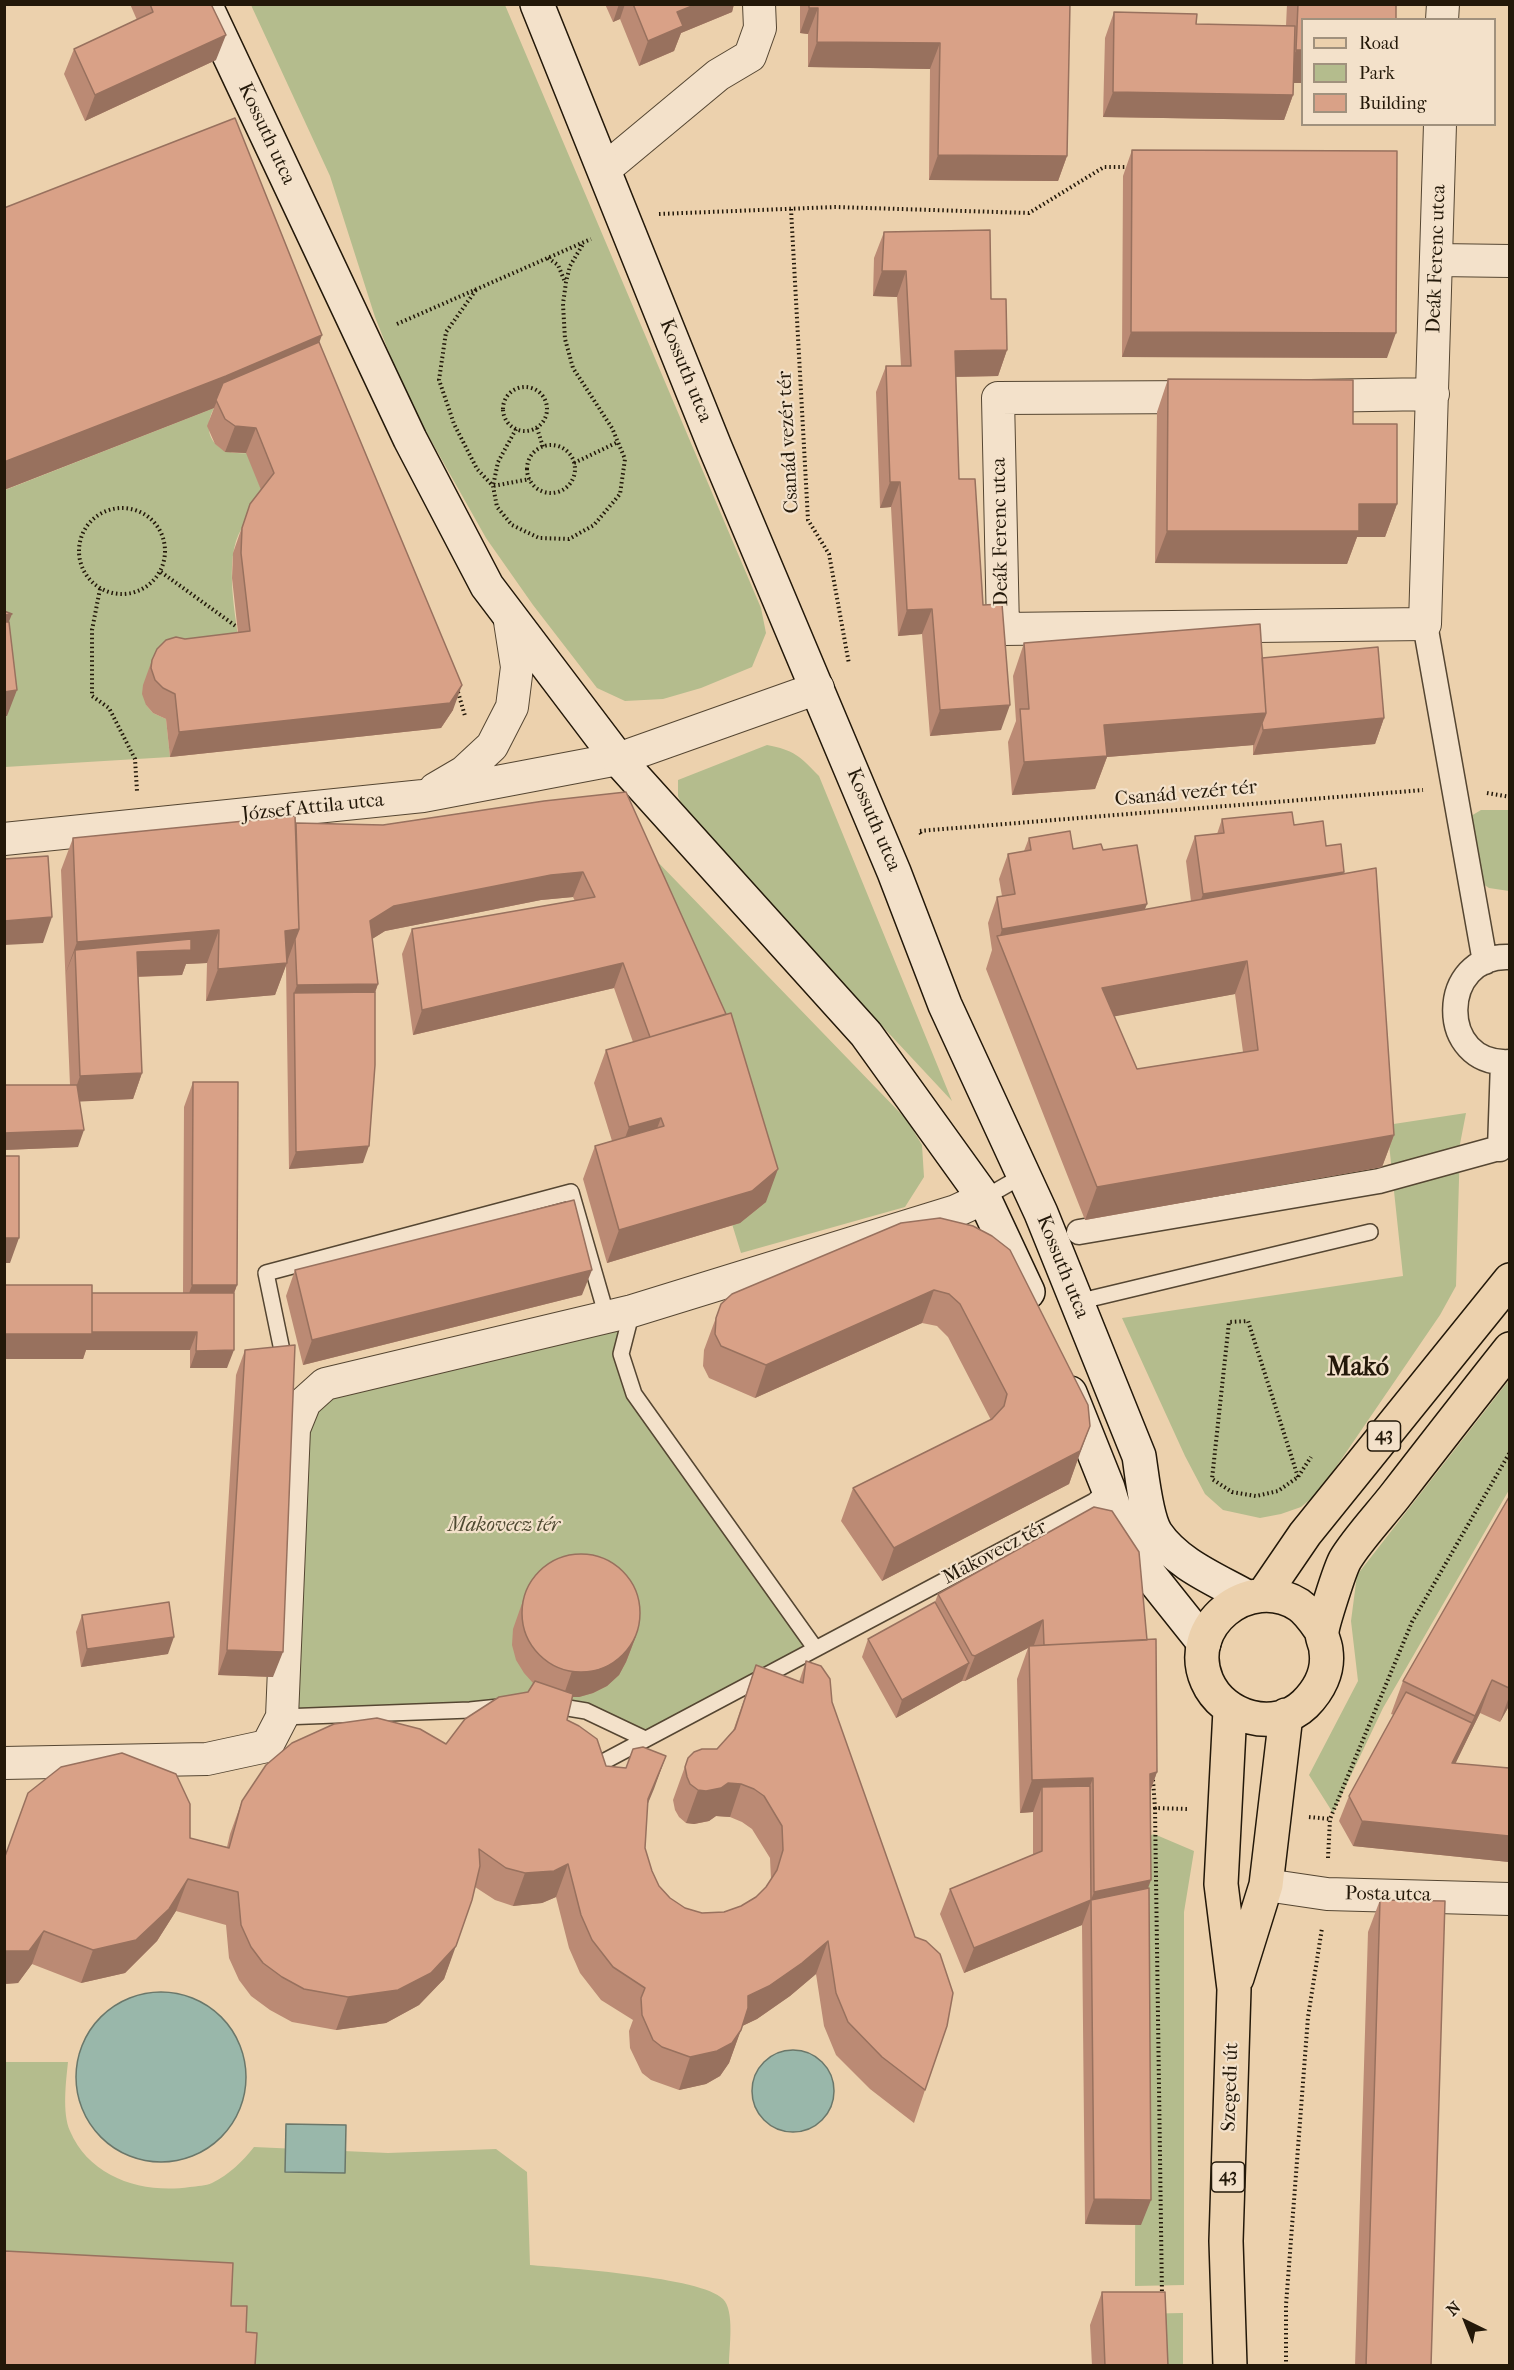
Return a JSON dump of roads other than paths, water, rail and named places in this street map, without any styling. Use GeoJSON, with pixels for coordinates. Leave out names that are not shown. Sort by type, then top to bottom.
{"type":"FeatureCollection","features":[{"type":"Feature","properties":{"kind":"main road","name":"Kossuth utca"},"geometry":{"type":"LineString","coordinates":[[205,4],[410,439],[481,575],[618,759],[866,1034],[984,1198],[1040,1318]]}},
{"type":"Feature","properties":{"kind":"main road","name":"Kossuth utca"},"geometry":{"type":"LineString","coordinates":[[537,4],[715,447],[894,872],[945,1005],[1024,1175],[1077,1302],[1138,1456],[1144,1491],[1155,1531],[1178,1558],[1255,1596]]}},
{"type":"Feature","properties":{"kind":"main road","name":"43"},"geometry":{"type":"LineString","coordinates":[[1234,1989],[1221,1884],[1230,1710],[1216,1696],[1206,1680],[1202,1662],[1204,1643],[1212,1623],[1227,1607],[1255,1596],[1509,1280]]}},
{"type":"Feature","properties":{"kind":"main road","name":"43"},"geometry":{"type":"LineString","coordinates":[[1234,1989],[1266,1886],[1287,1715],[1304,1705],[1317,1690],[1325,1672],[1327,1652],[1322,1632],[1345,1560],[1509,1349]]}},
{"type":"Feature","properties":{"kind":"main road"},"geometry":{"type":"LineString","coordinates":[[1058,1363],[1108,1488],[1122,1535],[1204,1643]]}},
{"type":"Feature","properties":{"kind":"main road"},"geometry":{"type":"LineString","coordinates":[[1255,1596],[1282,1597],[1299,1605],[1312,1617],[1322,1632]]}},
{"type":"Feature","properties":{"kind":"main road"},"geometry":{"type":"LineString","coordinates":[[1230,1710],[1248,1718],[1267,1719],[1287,1715]]}},
{"type":"Feature","properties":{"kind":"main road","name":"Szegedi út"},"geometry":{"type":"LineString","coordinates":[[1230,2366],[1226,2241],[1234,1989]]}},
{"type":"Feature","properties":{"kind":"street"},"geometry":{"type":"LineString","coordinates":[[604,169],[717,75],[750,56],[759,16]]}},
{"type":"Feature","properties":{"kind":"street","name":"Deák Ferenc utca"},"geometry":{"type":"LineString","coordinates":[[1234,397],[998,398],[1003,629],[1425,624],[1438,260],[1440,126]]}},
{"type":"Feature","properties":{"kind":"street"},"geometry":{"type":"LineString","coordinates":[[1438,260],[1509,261]]}},
{"type":"Feature","properties":{"kind":"street"},"geometry":{"type":"LineString","coordinates":[[1281,396],[1433,394]]}},
{"type":"Feature","properties":{"kind":"street","name":"Kossuth utca"},"geometry":{"type":"LineString","coordinates":[[423,796],[464,772],[492,746],[512,707],[517,667],[509,615]]}},
{"type":"Feature","properties":{"kind":"street"},"geometry":{"type":"LineString","coordinates":[[1425,624],[1485,962]]}},
{"type":"Feature","properties":{"kind":"street","name":"József Attila utca"},"geometry":{"type":"LineString","coordinates":[[4,839],[423,796],[618,759],[818,688]]}},
{"type":"Feature","properties":{"kind":"street"},"geometry":{"type":"LineString","coordinates":[[1079,1232],[1379,1181],[1505,1147],[1506,1063],[1486,1059],[1471,1049],[1460,1036],[1455,1019],[1454,1002],[1460,985],[1470,972],[1485,962],[1509,957]]}},
{"type":"Feature","properties":{"kind":"street"},"geometry":{"type":"LineString","coordinates":[[4,1763],[207,1759],[267,1746],[282,1717],[294,1429],[305,1402],[325,1384],[619,1314],[956,1211],[984,1198]]}},
{"type":"Feature","properties":{"kind":"street","name":"Posta utca"},"geometry":{"type":"LineString","coordinates":[[1266,1886],[1439,1908],[1509,1899]]}},
{"type":"Feature","properties":{"kind":"lane"},"geometry":{"type":"LineString","coordinates":[[984,1198],[1024,1175]]}},
{"type":"Feature","properties":{"kind":"lane"},"geometry":{"type":"LineString","coordinates":[[294,1429],[289,1388],[266,1273],[571,1192],[619,1314],[621,1354],[634,1394],[815,1648]]}},
{"type":"Feature","properties":{"kind":"lane"},"geometry":{"type":"LineString","coordinates":[[1077,1302],[1370,1232]]}},
{"type":"Feature","properties":{"kind":"lane","name":"Makovecz tér"},"geometry":{"type":"LineString","coordinates":[[585,1772],[1094,1501],[1108,1488]]}},
{"type":"Feature","properties":{"kind":"lane"},"geometry":{"type":"LineString","coordinates":[[537,1702],[586,1711],[645,1739]]}},
{"type":"Feature","properties":{"kind":"lane"},"geometry":{"type":"LineString","coordinates":[[282,1717],[470,1710],[514,1705]]}},
{"type":"Feature","properties":{"kind":"district","name":"Makó"},"geometry":{"type":"Point","coordinates":[1358,1369]}}]}
